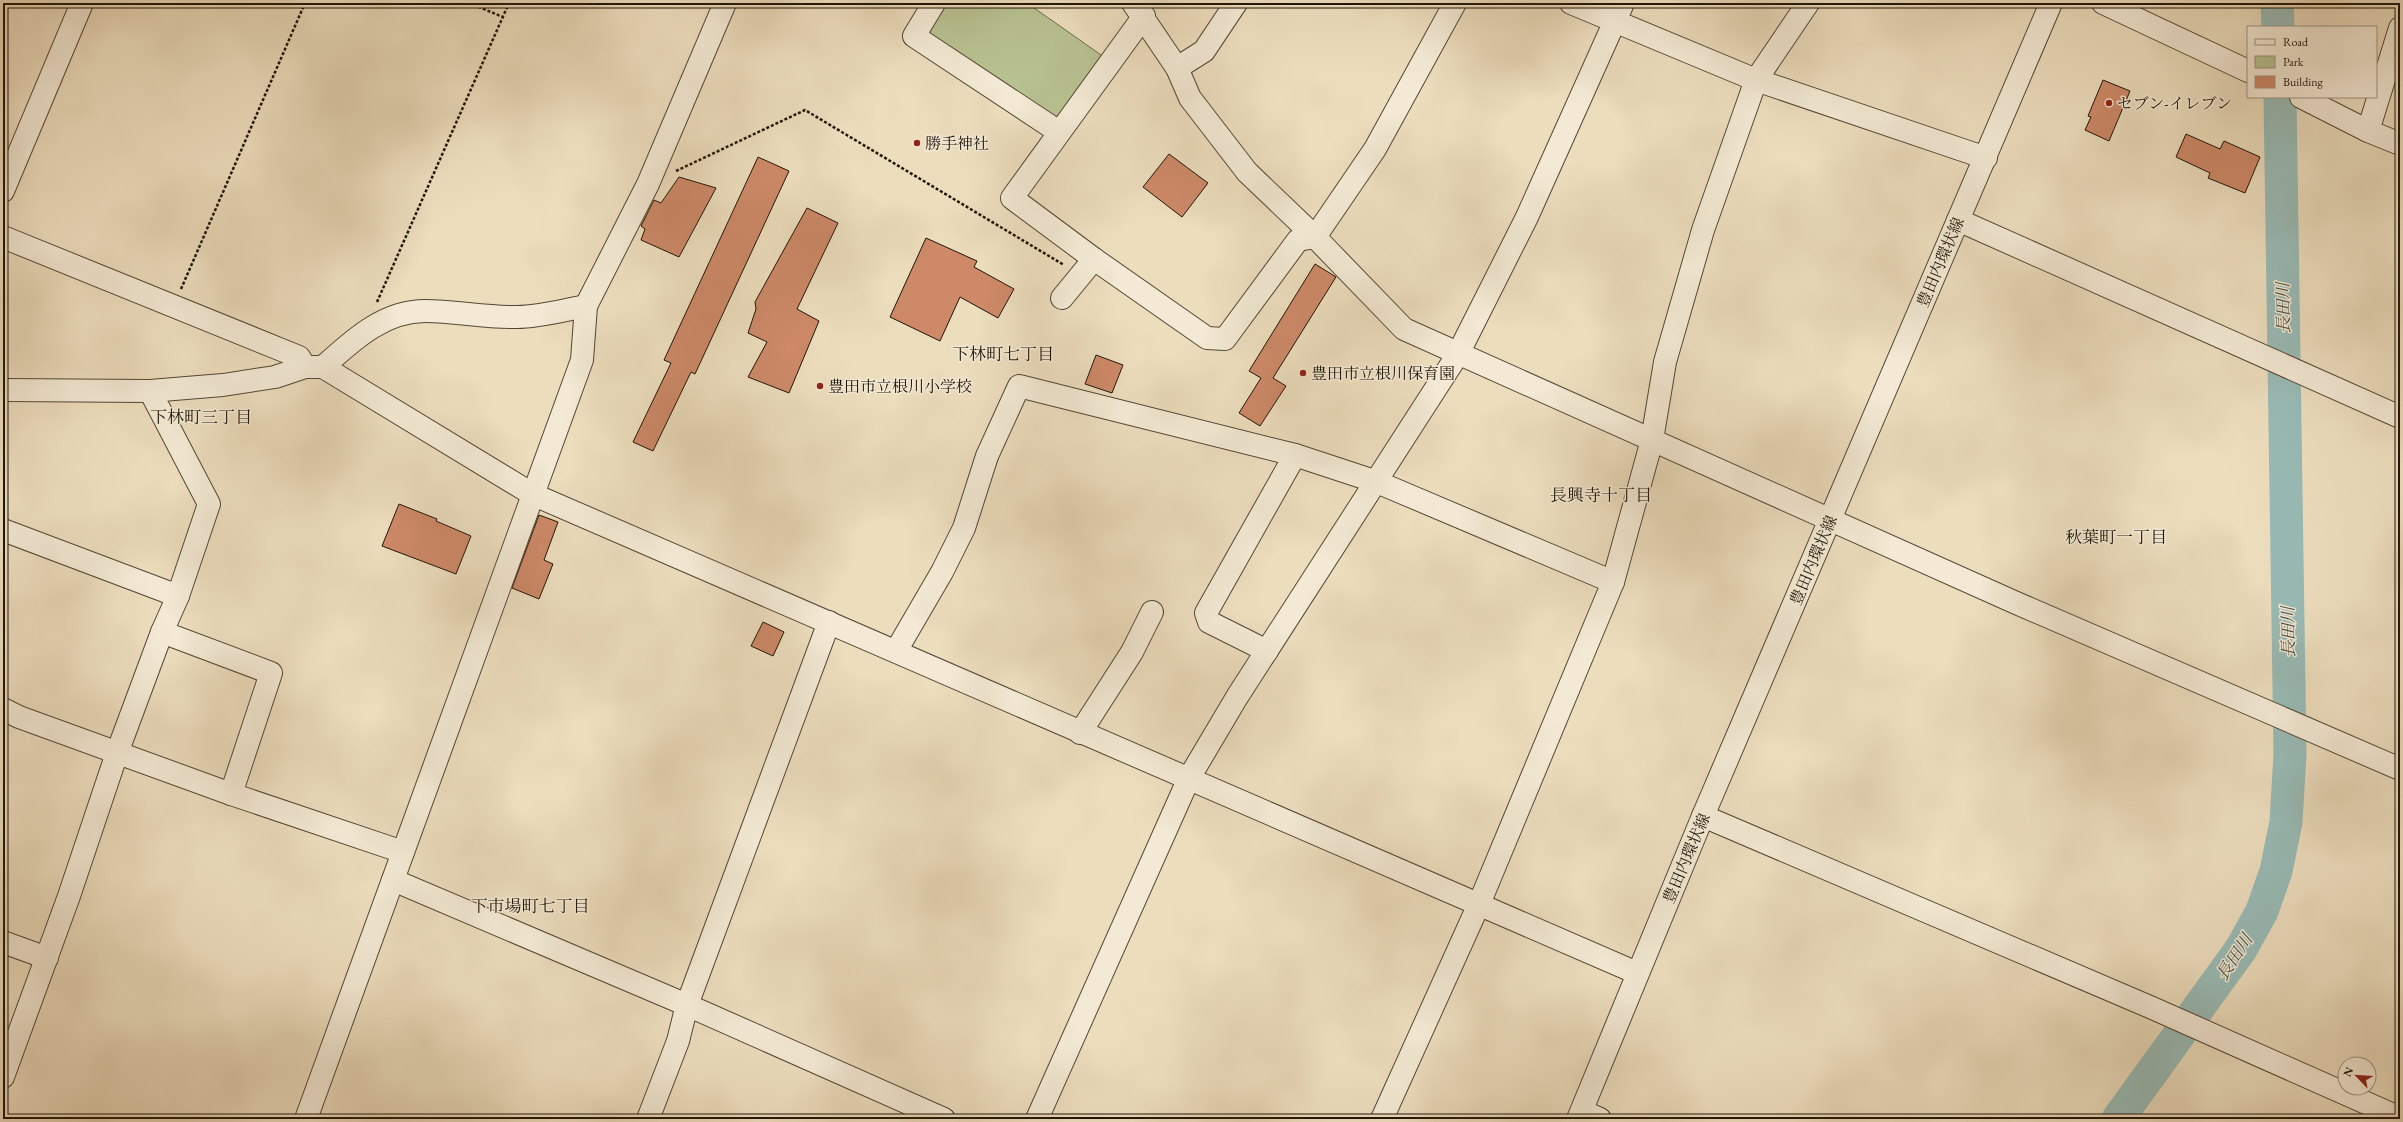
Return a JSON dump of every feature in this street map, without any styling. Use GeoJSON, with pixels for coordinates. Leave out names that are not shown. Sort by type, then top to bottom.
{"type":"FeatureCollection","features":[{"type":"Feature","properties":{"kind":"street"},"geometry":{"type":"LineString","coordinates":[[3,191],[82,3]]}},
{"type":"Feature","properties":{"kind":"street"},"geometry":{"type":"LineString","coordinates":[[306,1119],[582,360],[586,306],[648,184],[725,3]]}},
{"type":"Feature","properties":{"kind":"street"},"geometry":{"type":"LineString","coordinates":[[934,3],[914,36],[1059,132]]}},
{"type":"Feature","properties":{"kind":"street"},"geometry":{"type":"LineString","coordinates":[[1177,68],[1204,51],[1236,3]]}},
{"type":"Feature","properties":{"kind":"street"},"geometry":{"type":"LineString","coordinates":[[1455,3],[1375,149],[1315,236],[1298,240],[1225,339],[1207,338],[1087,267],[1012,198],[1059,132],[1139,9],[1177,68],[1190,98],[1247,172],[1315,236],[1404,329],[1831,518],[2014,602],[2400,769]]}},
{"type":"Feature","properties":{"kind":"street"},"geometry":{"type":"LineString","coordinates":[[1571,3],[1619,12],[1756,80],[1986,158]]}},
{"type":"Feature","properties":{"kind":"street"},"geometry":{"type":"LineString","coordinates":[[1382,1119],[1479,904],[1613,582],[1652,440],[1665,362],[1703,230],[1756,80],[1808,3]]}},
{"type":"Feature","properties":{"kind":"street","name":"豊田内環状線"},"geometry":{"type":"LineString","coordinates":[[1587,1116],[1637,973],[2051,3]]}},
{"type":"Feature","properties":{"kind":"street"},"geometry":{"type":"LineString","coordinates":[[2103,3],[2247,71]]}},
{"type":"Feature","properties":{"kind":"street"},"geometry":{"type":"LineString","coordinates":[[1037,1119],[1120,929],[1190,778],[1267,651],[1458,354],[1527,217],[1619,12]]}},
{"type":"Feature","properties":{"kind":"street"},"geometry":{"type":"LineString","coordinates":[[2368,131],[2400,28]]}},
{"type":"Feature","properties":{"kind":"street"},"geometry":{"type":"LineString","coordinates":[[2303,98],[2368,131],[2400,144]]}},
{"type":"Feature","properties":{"kind":"street"},"geometry":{"type":"LineString","coordinates":[[1958,220],[2400,417]]}},
{"type":"Feature","properties":{"kind":"street"},"geometry":{"type":"LineString","coordinates":[[3,237],[299,357],[532,494],[896,651],[1080,733],[1190,778],[1637,973]]}},
{"type":"Feature","properties":{"kind":"street"},"geometry":{"type":"LineString","coordinates":[[1062,298],[1087,267]]}},
{"type":"Feature","properties":{"kind":"street"},"geometry":{"type":"LineString","coordinates":[[3,390],[150,391],[223,385],[275,377],[314,367],[363,333],[385,320],[406,313],[424,311],[518,317],[586,306]]}},
{"type":"Feature","properties":{"kind":"street"},"geometry":{"type":"LineString","coordinates":[[896,651],[942,572],[964,528],[987,456],[1019,386],[1294,455],[1377,482],[1613,582]]}},
{"type":"Feature","properties":{"kind":"street"},"geometry":{"type":"LineString","coordinates":[[3,1077],[47,958],[117,753],[162,632],[178,596],[209,504],[150,391]]}},
{"type":"Feature","properties":{"kind":"street"},"geometry":{"type":"LineString","coordinates":[[1267,651],[1209,622],[1206,613],[1294,455]]}},
{"type":"Feature","properties":{"kind":"street"},"geometry":{"type":"LineString","coordinates":[[3,530],[178,596]]}},
{"type":"Feature","properties":{"kind":"street"},"geometry":{"type":"LineString","coordinates":[[1080,733],[1132,652],[1152,612]]}},
{"type":"Feature","properties":{"kind":"street"},"geometry":{"type":"LineString","coordinates":[[648,1119],[678,1041],[687,1005],[829,622]]}},
{"type":"Feature","properties":{"kind":"street"},"geometry":{"type":"LineString","coordinates":[[162,632],[271,673],[231,794]]}},
{"type":"Feature","properties":{"kind":"street"},"geometry":{"type":"LineString","coordinates":[[3,709],[19,717],[231,794],[403,852]]}},
{"type":"Feature","properties":{"kind":"street"},"geometry":{"type":"LineString","coordinates":[[1703,816],[2181,1020],[2400,1118]]}},
{"type":"Feature","properties":{"kind":"street"},"geometry":{"type":"LineString","coordinates":[[393,880],[687,1005],[944,1119]]}},
{"type":"Feature","properties":{"kind":"street"},"geometry":{"type":"LineString","coordinates":[[3,942],[47,958]]}},
{"type":"Feature","properties":{"kind":"path"},"geometry":{"type":"LineString","coordinates":[[174,306],[305,3]]}},
{"type":"Feature","properties":{"kind":"path"},"geometry":{"type":"LineString","coordinates":[[469,3],[503,17]]}},
{"type":"Feature","properties":{"kind":"path"},"geometry":{"type":"LineString","coordinates":[[376,305],[509,3]]}},
{"type":"Feature","properties":{"kind":"path"},"geometry":{"type":"LineString","coordinates":[[648,184],[804,110],[1087,267]]}},
{"type":"Feature","properties":{"kind":"green space"},"geometry":{"type":"Polygon","coordinates":[[[943,3],[1027,3],[1104,57],[1061,119],[1053,120],[928,37],[927,28],[943,3]]]}},
{"type":"Feature","properties":{"kind":"building","name":"セブン-イレブン"},"geometry":{"type":"Polygon","coordinates":[[[2103,80],[2130,91],[2109,141],[2085,130],[2091,117],[2088,116],[2103,80]]]}},
{"type":"Feature","properties":{"kind":"building"},"geometry":{"type":"Polygon","coordinates":[[[2186,134],[2220,149],[2224,141],[2260,157],[2245,193],[2208,178],[2210,173],[2176,157],[2186,134]]]}},
{"type":"Feature","properties":{"kind":"building"},"geometry":{"type":"Polygon","coordinates":[[[1169,154],[1208,183],[1182,217],[1143,187],[1169,154]]]}},
{"type":"Feature","properties":{"kind":"building"},"geometry":{"type":"Polygon","coordinates":[[[758,157],[789,171],[695,374],[691,372],[653,451],[633,442],[671,363],[664,360],[758,157]]]}},
{"type":"Feature","properties":{"kind":"building"},"geometry":{"type":"Polygon","coordinates":[[[679,177],[716,188],[679,257],[641,240],[645,229],[641,226],[654,200],[661,203],[679,177]]]}},
{"type":"Feature","properties":{"kind":"building"},"geometry":{"type":"Polygon","coordinates":[[[807,208],[838,223],[797,309],[819,321],[789,393],[748,377],[767,342],[748,333],[756,309],[755,302],[807,208]]]}},
{"type":"Feature","properties":{"kind":"building"},"geometry":{"type":"Polygon","coordinates":[[[926,238],[977,261],[974,267],[1014,289],[998,318],[960,297],[940,341],[890,317],[926,238]]]}},
{"type":"Feature","properties":{"kind":"building"},"geometry":{"type":"Polygon","coordinates":[[[1315,264],[1336,277],[1273,378],[1286,386],[1260,426],[1239,413],[1261,378],[1249,371],[1315,264]]]}},
{"type":"Feature","properties":{"kind":"building"},"geometry":{"type":"Polygon","coordinates":[[[1096,355],[1123,365],[1112,393],[1085,384],[1096,355]]]}},
{"type":"Feature","properties":{"kind":"building"},"geometry":{"type":"Polygon","coordinates":[[[399,504],[437,519],[436,521],[471,536],[456,574],[382,546],[399,504]]]}},
{"type":"Feature","properties":{"kind":"building"},"geometry":{"type":"Polygon","coordinates":[[[539,515],[558,522],[544,560],[553,564],[539,599],[512,588],[539,515]]]}},
{"type":"Feature","properties":{"kind":"building"},"geometry":{"type":"Polygon","coordinates":[[[763,622],[784,632],[773,656],[751,646],[763,622]]]}},
{"type":"Feature","properties":{"kind":"waterway","name":"長田川"},"geometry":{"type":"LineString","coordinates":[[2277,3],[2278,26]]}},
{"type":"Feature","properties":{"kind":"waterway","name":"長田川"},"geometry":{"type":"LineString","coordinates":[[2118,1119],[2241,949],[2262,911],[2276,871],[2286,822],[2290,754],[2280,98]]}},
{"type":"Feature","properties":{"kind":"place","name":"セブン-イレブン"},"geometry":{"type":"Point","coordinates":[2109,103]}},
{"type":"Feature","properties":{"kind":"place","name":"勝手神社"},"geometry":{"type":"Point","coordinates":[917,143]}},
{"type":"Feature","properties":{"kind":"place","name":"豊田市立根川保育園"},"geometry":{"type":"Point","coordinates":[1303,373]}},
{"type":"Feature","properties":{"kind":"place","name":"豊田市立根川小学校"},"geometry":{"type":"Point","coordinates":[820,386]}},
{"type":"Feature","properties":{"kind":"district","name":"下林町七丁目"},"geometry":{"type":"Point","coordinates":[1003,354]}},
{"type":"Feature","properties":{"kind":"district","name":"下林町三丁目"},"geometry":{"type":"Point","coordinates":[201,417]}},
{"type":"Feature","properties":{"kind":"district","name":"長興寺十丁目"},"geometry":{"type":"Point","coordinates":[1601,495]}},
{"type":"Feature","properties":{"kind":"district","name":"秋葉町一丁目"},"geometry":{"type":"Point","coordinates":[2116,537]}},
{"type":"Feature","properties":{"kind":"district","name":"下市場町七丁目"},"geometry":{"type":"Point","coordinates":[530,906]}}]}
